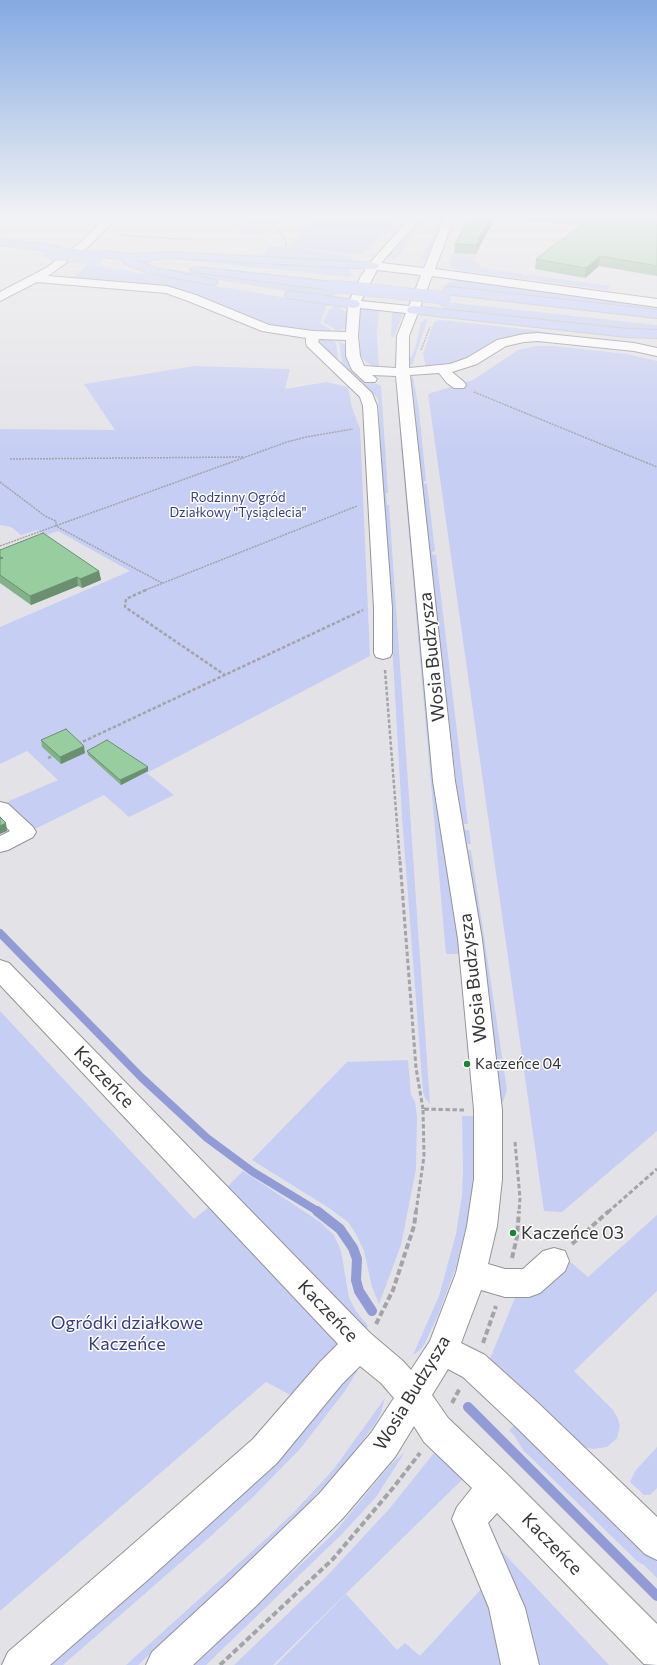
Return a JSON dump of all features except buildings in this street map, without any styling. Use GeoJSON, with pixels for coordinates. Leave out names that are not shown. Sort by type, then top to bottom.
{"type":"FeatureCollection","features":[{"type":"Feature","properties":{"kind":"highway"},"geometry":{"type":"LineString","coordinates":[[295,296],[354,304]]}},
{"type":"Feature","properties":{"kind":"highway"},"geometry":{"type":"LineString","coordinates":[[452,296],[657,322]]}},
{"type":"Feature","properties":{"kind":"highway"},"geometry":{"type":"LineString","coordinates":[[455,296],[657,314]]}},
{"type":"Feature","properties":{"kind":"highway"},"geometry":{"type":"LineString","coordinates":[[413,310],[627,333],[657,334]]}},
{"type":"Feature","properties":{"kind":"street"},"geometry":{"type":"LineString","coordinates":[[185,296],[266,328],[313,335],[352,336]]}},
{"type":"Feature","properties":{"kind":"street"},"geometry":{"type":"LineString","coordinates":[[358,296],[354,304],[352,356],[359,370],[365,376],[395,385],[417,371],[462,366],[502,343],[524,338],[555,338],[634,347],[657,352]]}},
{"type":"Feature","properties":{"kind":"street","name":"Wosia Budzysza"},"geometry":{"type":"LineString","coordinates":[[165,1665],[243,1593],[332,1506],[383,1445],[442,1350],[462,1302],[471,1273],[482,1226],[488,1179],[488,1110],[470,939],[444,781],[395,385],[403,336],[419,296]]}},
{"type":"Feature","properties":{"kind":"street"},"geometry":{"type":"LineString","coordinates":[[603,296],[657,303]]}},
{"type":"Feature","properties":{"kind":"street"},"geometry":{"type":"LineString","coordinates":[[354,304],[413,310]]}},
{"type":"Feature","properties":{"kind":"street"},"geometry":{"type":"LineString","coordinates":[[313,335],[312,343],[367,396],[370,406],[378,503],[383,608],[383,653]]}},
{"type":"Feature","properties":{"kind":"street"},"geometry":{"type":"LineString","coordinates":[[443,369],[452,380],[459,385]]}},
{"type":"Feature","properties":{"kind":"street"},"geometry":{"type":"LineString","coordinates":[[359,370],[395,385]]}},
{"type":"Feature","properties":{"kind":"street"},"geometry":{"type":"LineString","coordinates":[[0,809],[25,832],[0,844]]}},
{"type":"Feature","properties":{"kind":"street","name":"Kaczeńce"},"geometry":{"type":"LineString","coordinates":[[0,969],[359,1344],[376,1360],[392,1372],[414,1397],[436,1430],[496,1487],[657,1651]]}},
{"type":"Feature","properties":{"kind":"street"},"geometry":{"type":"LineString","coordinates":[[471,1273],[505,1282],[529,1283],[554,1261]]}},
{"type":"Feature","properties":{"kind":"street"},"geometry":{"type":"LineString","coordinates":[[21,1665],[137,1565],[265,1451],[331,1373],[359,1344]]}},
{"type":"Feature","properties":{"kind":"street"},"geometry":{"type":"LineString","coordinates":[[442,1350],[474,1366],[525,1413],[657,1542]]}},
{"type":"Feature","properties":{"kind":"street"},"geometry":{"type":"LineString","coordinates":[[496,1487],[469,1519],[507,1608],[520,1665]]}},
{"type":"Feature","properties":{"kind":"path"},"geometry":{"type":"LineString","coordinates":[[417,371],[419,355],[431,325]]}},
{"type":"Feature","properties":{"kind":"path"},"geometry":{"type":"LineString","coordinates":[[459,385],[657,467]]}},
{"type":"Feature","properties":{"kind":"path"},"geometry":{"type":"LineString","coordinates":[[0,546],[245,457],[306,437],[371,427]]}},
{"type":"Feature","properties":{"kind":"path"},"geometry":{"type":"LineString","coordinates":[[10,459],[245,457]]}},
{"type":"Feature","properties":{"kind":"path"},"geometry":{"type":"LineString","coordinates":[[0,482],[46,516],[56,521],[56,526]]}},
{"type":"Feature","properties":{"kind":"path"},"geometry":{"type":"LineString","coordinates":[[225,675],[125,607],[126,599],[353,506],[378,503]]}},
{"type":"Feature","properties":{"kind":"path"},"geometry":{"type":"LineString","coordinates":[[56,526],[163,583]]}},
{"type":"Feature","properties":{"kind":"path"},"geometry":{"type":"LineString","coordinates":[[76,745],[363,610],[383,608]]}},
{"type":"Feature","properties":{"kind":"path"},"geometry":{"type":"LineString","coordinates":[[359,1344],[368,1336],[382,1314],[393,1290],[410,1242],[417,1207],[424,1140],[423,1110],[416,1068],[383,653]]}},
{"type":"Feature","properties":{"kind":"path"},"geometry":{"type":"LineString","coordinates":[[48,758],[62,752]]}},
{"type":"Feature","properties":{"kind":"path"},"geometry":{"type":"LineString","coordinates":[[423,1110],[488,1110]]}},
{"type":"Feature","properties":{"kind":"path"},"geometry":{"type":"LineString","coordinates":[[554,1261],[657,1169]]}},
{"type":"Feature","properties":{"kind":"path"},"geometry":{"type":"LineString","coordinates":[[220,1665],[333,1559],[393,1488],[425,1446]]}},
{"type":"Feature","properties":{"kind":"green space"},"geometry":{"type":"Polygon","coordinates":[[[196,296],[273,296],[327,305],[320,323],[330,329],[329,333],[272,326],[196,296]]]}},
{"type":"Feature","properties":{"kind":"green space"},"geometry":{"type":"Polygon","coordinates":[[[312,296],[335,296],[332,299],[312,296]]]}},
{"type":"Feature","properties":{"kind":"green space"},"geometry":{"type":"Polygon","coordinates":[[[453,296],[657,317],[657,319],[453,296]]]}},
{"type":"Feature","properties":{"kind":"green space"},"geometry":{"type":"Polygon","coordinates":[[[520,296],[580,296],[657,306],[657,311],[520,296]]]}},
{"type":"Feature","properties":{"kind":"green space"},"geometry":{"type":"Polygon","coordinates":[[[437,301],[657,325],[657,330],[613,328],[444,311],[445,309],[439,305],[437,301]]]}},
{"type":"Feature","properties":{"kind":"green space"},"geometry":{"type":"Polygon","coordinates":[[[335,306],[341,308],[346,313],[346,328],[338,331],[323,322],[329,310],[335,306]]]}},
{"type":"Feature","properties":{"kind":"green space"},"geometry":{"type":"Polygon","coordinates":[[[362,308],[379,310],[377,337],[379,369],[366,362],[361,356],[358,324],[362,308]]]}},
{"type":"Feature","properties":{"kind":"green space"},"geometry":{"type":"Polygon","coordinates":[[[392,311],[404,312],[394,337],[391,337],[392,311]]]}},
{"type":"Feature","properties":{"kind":"green space"},"geometry":{"type":"Polygon","coordinates":[[[428,318],[412,366],[408,363],[415,349],[421,322],[428,318]]]}},
{"type":"Feature","properties":{"kind":"green space"},"geometry":{"type":"Polygon","coordinates":[[[440,320],[534,330],[580,338],[544,334],[473,355],[454,364],[426,368],[423,354],[433,324],[435,321],[440,320]]]}},
{"type":"Feature","properties":{"kind":"green space"},"geometry":{"type":"Polygon","coordinates":[[[323,339],[331,339],[336,343],[338,359],[334,360],[317,342],[323,339]]]}},
{"type":"Feature","properties":{"kind":"green space"},"geometry":{"type":"Polygon","coordinates":[[[339,341],[347,346],[348,360],[351,368],[365,379],[381,386],[388,493],[386,493],[387,505],[389,505],[430,1104],[425,1098],[423,1092],[402,817],[378,398],[338,363],[342,362],[339,341]]]}},
{"type":"Feature","properties":{"kind":"green space"},"geometry":{"type":"Polygon","coordinates":[[[536,346],[554,346],[627,354],[657,361],[657,1131],[562,1212],[544,1211],[428,394],[473,380],[518,350],[536,346]]]}},
{"type":"Feature","properties":{"kind":"green space","name":"Rodzinny Ogród Działkowy \"Tysiąclecia\""},"geometry":{"type":"Polygon","coordinates":[[[194,366],[290,369],[285,389],[327,382],[348,387],[352,408],[360,428],[370,656],[147,773],[174,795],[129,817],[104,795],[31,831],[2,804],[58,780],[27,751],[0,764],[0,627],[130,571],[58,531],[46,535],[38,530],[21,535],[11,527],[0,525],[0,429],[115,430],[84,384],[194,366]]]}},
{"type":"Feature","properties":{"kind":"green space"},"geometry":{"type":"Polygon","coordinates":[[[413,376],[419,410],[426,481],[424,481],[424,484],[427,484],[435,551],[432,552],[433,555],[436,555],[468,824],[464,824],[465,830],[469,830],[471,844],[467,844],[468,850],[471,850],[507,1090],[503,1102],[500,1102],[478,916],[462,832],[410,378],[413,376]]]}},
{"type":"Feature","properties":{"kind":"green space"},"geometry":{"type":"Polygon","coordinates":[[[397,399],[399,403],[437,809],[458,932],[460,954],[446,954],[397,399]]]}},
{"type":"Feature","properties":{"kind":"green space","name":"Ogródki działkowe Kaczeńce"},"geometry":{"type":"Polygon","coordinates":[[[0,1011],[194,1219],[209,1207],[336,1336],[339,1342],[336,1349],[296,1398],[266,1382],[0,1611],[0,1011]]]}},
{"type":"Feature","properties":{"kind":"green space"},"geometry":{"type":"Polygon","coordinates":[[[408,1060],[411,1095],[415,1102],[417,1116],[416,1169],[401,1245],[379,1304],[372,1287],[364,1251],[356,1234],[348,1222],[329,1208],[252,1160],[347,1062],[408,1060]]]}},
{"type":"Feature","properties":{"kind":"green space"},"geometry":{"type":"Polygon","coordinates":[[[462,1116],[474,1116],[473,1185],[467,1222],[456,1267],[438,1315],[424,1345],[413,1355],[439,1296],[456,1234],[462,1195],[462,1116]]]}},
{"type":"Feature","properties":{"kind":"green space"},"geometry":{"type":"Polygon","coordinates":[[[243,1171],[320,1222],[334,1235],[341,1251],[349,1298],[356,1311],[368,1326],[365,1331],[224,1190],[243,1171]]]}},
{"type":"Feature","properties":{"kind":"green space"},"geometry":{"type":"Polygon","coordinates":[[[657,1215],[657,1291],[574,1371],[613,1410],[620,1426],[617,1438],[607,1447],[593,1449],[583,1447],[489,1361],[515,1298],[524,1296],[567,1259],[588,1277],[657,1215]]]}},
{"type":"Feature","properties":{"kind":"green space"},"geometry":{"type":"Polygon","coordinates":[[[358,1370],[345,1391],[300,1449],[254,1496],[211,1536],[63,1665],[44,1665],[237,1499],[278,1458],[347,1375],[358,1370]]]}},
{"type":"Feature","properties":{"kind":"green space"},"geometry":{"type":"Polygon","coordinates":[[[385,1398],[381,1413],[375,1424],[349,1459],[253,1561],[138,1665],[126,1665],[294,1512],[333,1470],[385,1398]]]}},
{"type":"Feature","properties":{"kind":"green space"},"geometry":{"type":"Polygon","coordinates":[[[516,1423],[657,1562],[657,1578],[644,1565],[638,1562],[523,1450],[514,1435],[509,1431],[516,1423]]]}},
{"type":"Feature","properties":{"kind":"green space"},"geometry":{"type":"Polygon","coordinates":[[[657,1447],[657,1488],[650,1495],[644,1495],[630,1482],[635,1471],[657,1447]]]}},
{"type":"Feature","properties":{"kind":"green space"},"geometry":{"type":"Polygon","coordinates":[[[438,1448],[468,1474],[273,1665],[234,1665],[326,1577],[390,1508],[438,1448]]]}},
{"type":"Feature","properties":{"kind":"green space"},"geometry":{"type":"Polygon","coordinates":[[[405,1452],[376,1497],[342,1534],[206,1665],[194,1665],[333,1534],[391,1464],[405,1452]]]}},
{"type":"Feature","properties":{"kind":"green space"},"geometry":{"type":"Polygon","coordinates":[[[496,1545],[609,1665],[276,1665],[346,1594],[397,1650],[405,1643],[420,1656],[483,1587],[496,1545]]]}},
{"type":"Feature","properties":{"kind":"waterway"},"geometry":{"type":"LineString","coordinates":[[0,933],[142,1078],[207,1138],[253,1172],[319,1212]]}},
{"type":"Feature","properties":{"kind":"waterway"},"geometry":{"type":"LineString","coordinates":[[317,1211],[340,1229],[353,1248],[357,1259],[356,1280],[359,1291],[372,1311]]}},
{"type":"Feature","properties":{"kind":"waterway"},"geometry":{"type":"LineString","coordinates":[[468,1407],[657,1596]]}},
{"type":"Feature","properties":{"kind":"place","name":"Kaczeńce 04"},"geometry":{"type":"Point","coordinates":[467,1064]}},
{"type":"Feature","properties":{"kind":"place","name":"Kaczeńce 03"},"geometry":{"type":"Point","coordinates":[513,1233]}}]}
